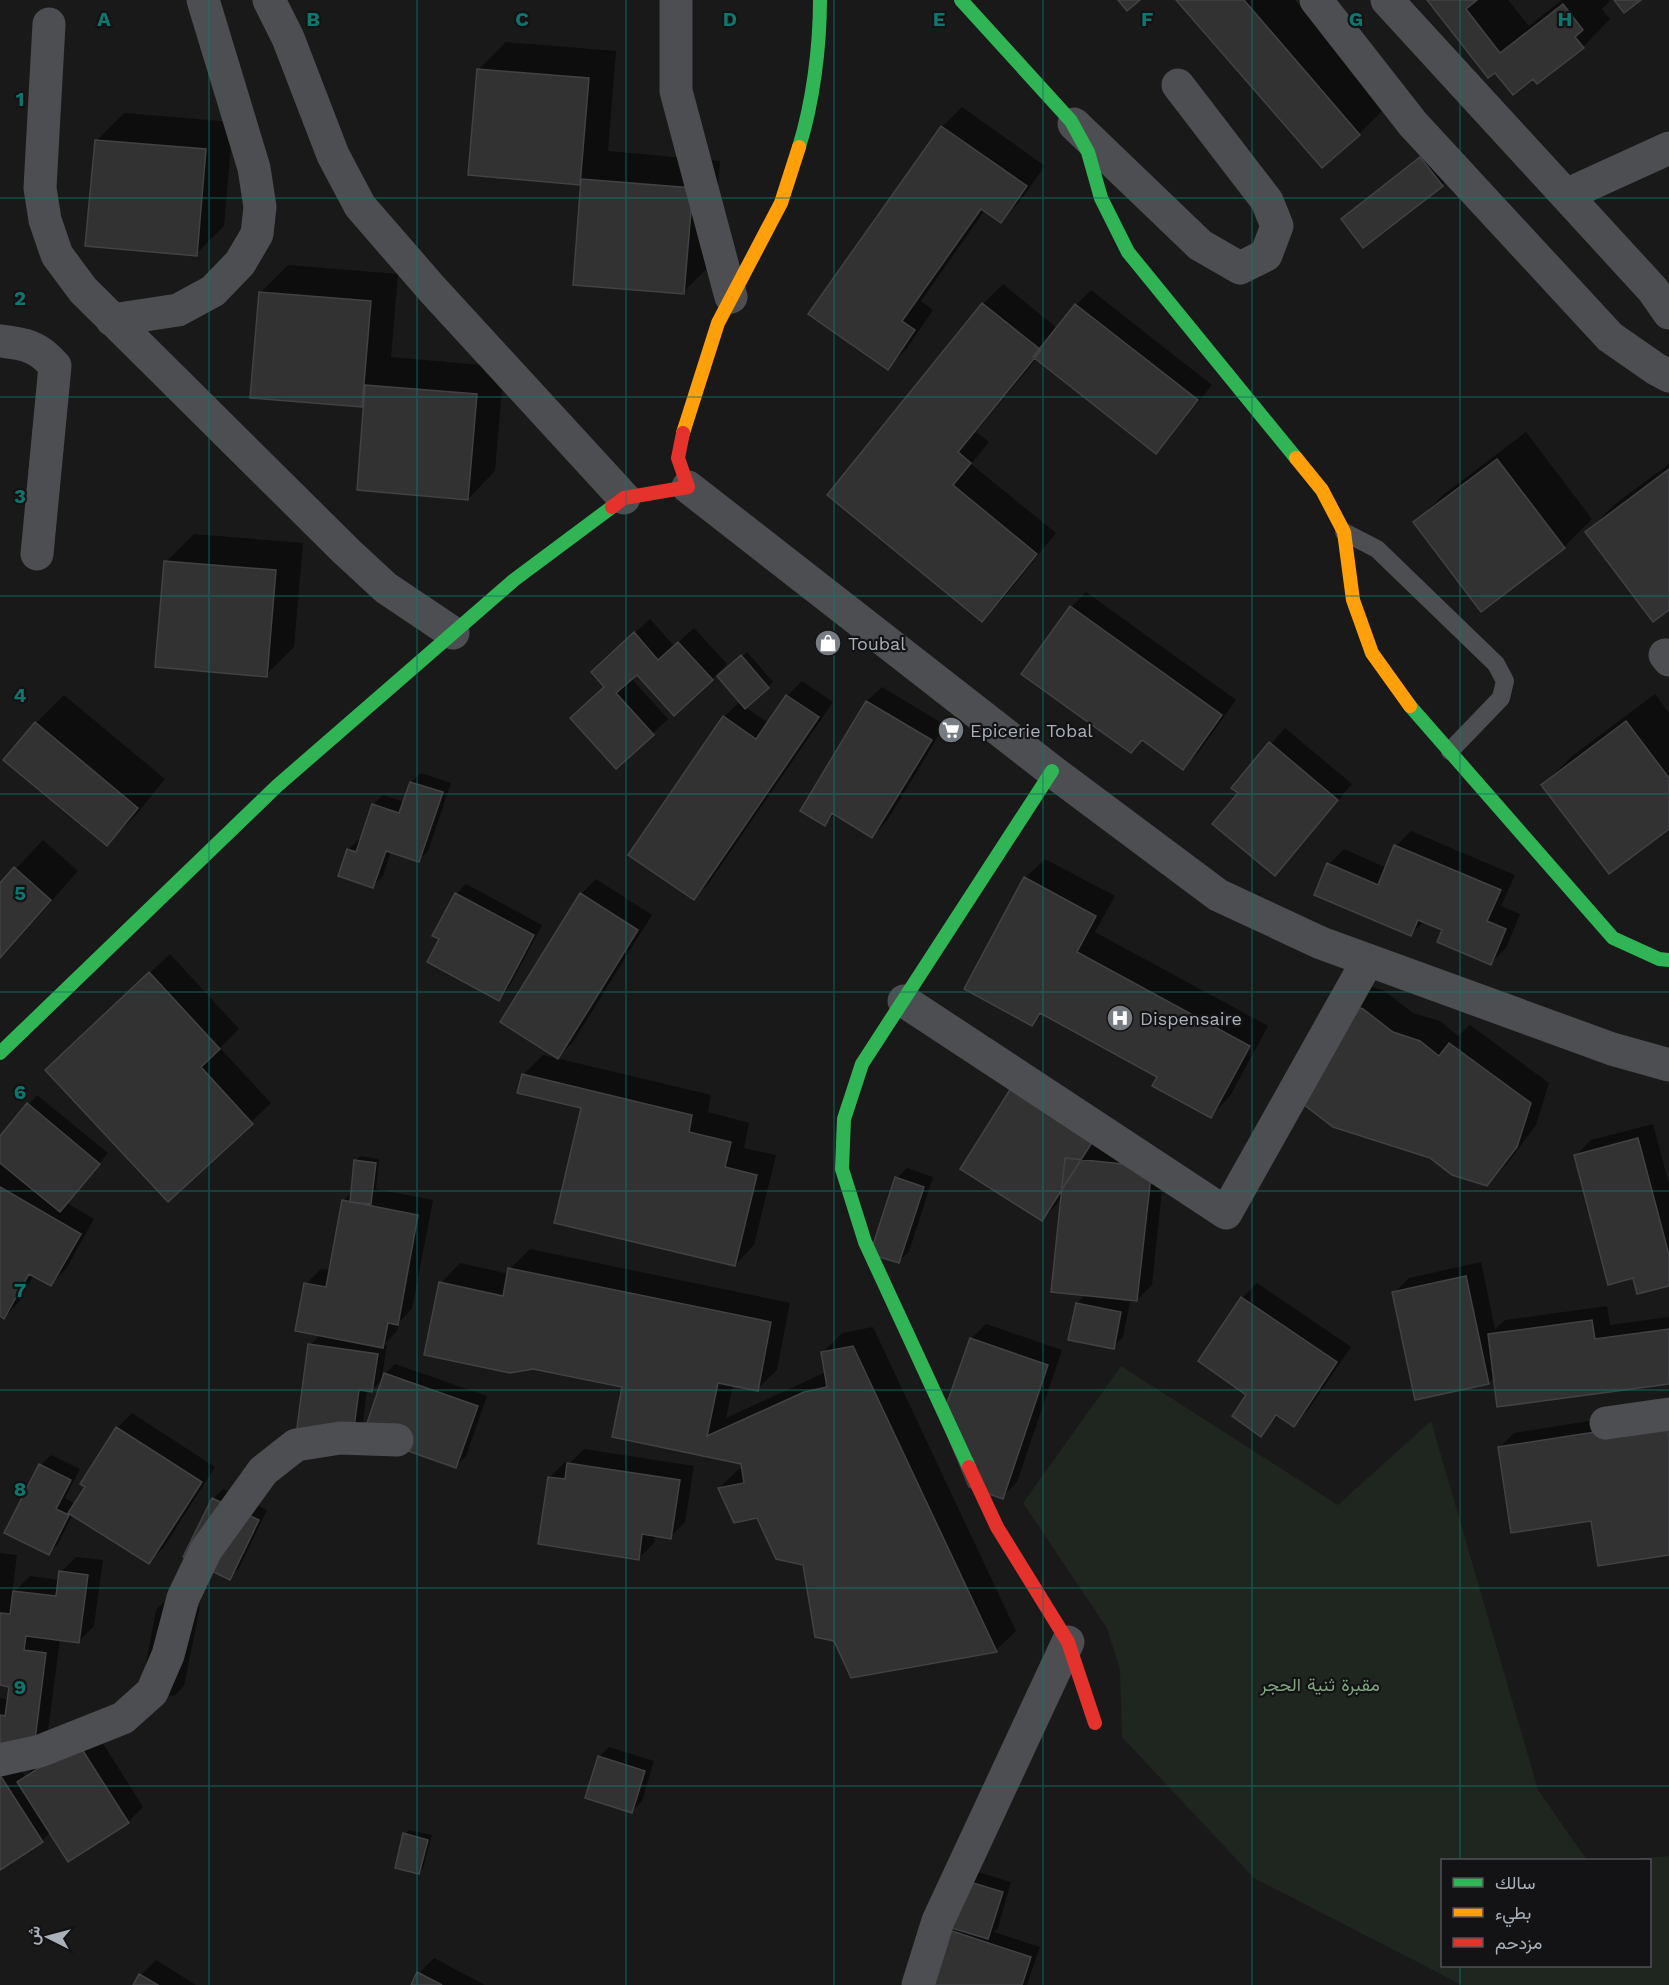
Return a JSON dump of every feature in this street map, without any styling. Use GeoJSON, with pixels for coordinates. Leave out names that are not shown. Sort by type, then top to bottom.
{"type":"FeatureCollection","features":[{"type":"Feature","properties":{"kind":"street"},"geometry":{"type":"LineString","coordinates":[[112,320],[178,310],[213,291],[240,263],[257,234],[260,207],[254,168],[203,0]]}},
{"type":"Feature","properties":{"kind":"street"},"geometry":{"type":"LineString","coordinates":[[269,0],[288,38],[333,155],[360,206],[432,289],[624,498]]}},
{"type":"Feature","properties":{"kind":"street"},"geometry":{"type":"LineString","coordinates":[[676,0],[676,91],[732,297]]}},
{"type":"Feature","properties":{"kind":"street"},"geometry":{"type":"LineString","coordinates":[[820,0],[820,34],[805,129],[781,203],[718,323],[685,421],[678,458],[688,487],[1052,771],[1218,895],[1321,943],[1612,1049],[1669,1065]]}},
{"type":"Feature","properties":{"kind":"street"},"geometry":{"type":"LineString","coordinates":[[960,0],[1071,121],[1200,245],[1240,268],[1266,255],[1277,226],[1267,201],[1178,85]]}},
{"type":"Feature","properties":{"kind":"street"},"geometry":{"type":"LineString","coordinates":[[1316,0],[1413,123],[1611,337],[1669,376]]}},
{"type":"Feature","properties":{"kind":"street"},"geometry":{"type":"LineString","coordinates":[[1387,0],[1653,290],[1669,313]]}},
{"type":"Feature","properties":{"kind":"street"},"geometry":{"type":"LineString","coordinates":[[49,24],[40,188],[45,220],[57,255],[83,290],[112,320],[386,588],[453,633]]}},
{"type":"Feature","properties":{"kind":"street"},"geometry":{"type":"LineString","coordinates":[[1071,121],[1088,152],[1101,198],[1128,252],[1322,490],[1344,531],[1353,600],[1372,652],[1416,715],[1613,938],[1659,959],[1669,960]]}},
{"type":"Feature","properties":{"kind":"street"},"geometry":{"type":"LineString","coordinates":[[1566,195],[1669,148]]}},
{"type":"Feature","properties":{"kind":"street"},"geometry":{"type":"LineString","coordinates":[[0,340],[21,343],[44,353],[55,366],[37,554]]}},
{"type":"Feature","properties":{"kind":"street"},"geometry":{"type":"LineString","coordinates":[[0,1053],[277,786],[514,580],[624,498],[688,487]]}},
{"type":"Feature","properties":{"kind":"street"},"geometry":{"type":"LineString","coordinates":[[1052,771],[862,1064],[844,1119],[842,1169],[865,1242],[997,1527],[1068,1642],[1095,1723]]}},
{"type":"Feature","properties":{"kind":"street"},"geometry":{"type":"LineString","coordinates":[[904,1001],[1226,1213],[1368,960]]}},
{"type":"Feature","properties":{"kind":"street"},"geometry":{"type":"LineString","coordinates":[[1606,1423],[1669,1414]]}},
{"type":"Feature","properties":{"kind":"street"},"geometry":{"type":"LineString","coordinates":[[0,1760],[40,1751],[123,1718],[152,1692],[168,1655],[183,1598],[206,1550],[262,1471],[296,1445],[340,1438],[397,1440]]}},
{"type":"Feature","properties":{"kind":"street"},"geometry":{"type":"LineString","coordinates":[[918,1985],[938,1921],[1068,1642]]}},
{"type":"Feature","properties":{"kind":"lane"},"geometry":{"type":"LineString","coordinates":[[1344,531],[1377,549],[1496,664],[1505,681],[1501,698],[1450,751]]}},
{"type":"Feature","properties":{"kind":"green space","name":"مقبرة ثنية الحجر"},"geometry":{"type":"Polygon","coordinates":[[[1121,1366],[1338,1505],[1431,1421],[1538,1790],[1586,1859],[1441,1859],[1441,1967],[1651,1967],[1651,1859],[1629,1859],[1669,1856],[1669,1985],[1462,1985],[1254,1878],[1122,1737],[1120,1670],[1107,1628],[1023,1503],[1121,1366]]]}},
{"type":"Feature","properties":{"kind":"building"},"geometry":{"type":"Polygon","coordinates":[[[1118,0],[1140,0],[1127,11],[1118,0]]]}},
{"type":"Feature","properties":{"kind":"building"},"geometry":{"type":"Polygon","coordinates":[[[1176,0],[1244,0],[1360,135],[1322,168],[1176,0]]]}},
{"type":"Feature","properties":{"kind":"building"},"geometry":{"type":"Polygon","coordinates":[[[1427,0],[1477,0],[1466,9],[1500,53],[1563,4],[1583,30],[1575,37],[1584,48],[1537,84],[1533,79],[1513,95],[1495,73],[1488,78],[1427,0]]]}},
{"type":"Feature","properties":{"kind":"building"},"geometry":{"type":"Polygon","coordinates":[[[1614,0],[1641,0],[1624,13],[1614,0]]]}},
{"type":"Feature","properties":{"kind":"building"},"geometry":{"type":"Polygon","coordinates":[[[477,69],[589,78],[580,185],[468,175],[477,69]]]}},
{"type":"Feature","properties":{"kind":"building"},"geometry":{"type":"Polygon","coordinates":[[[941,126],[1027,186],[1001,223],[981,209],[902,321],[915,330],[888,370],[808,314],[941,126]]]}},
{"type":"Feature","properties":{"kind":"building"},"geometry":{"type":"Polygon","coordinates":[[[95,140],[206,149],[197,256],[85,246],[95,140]]]}},
{"type":"Feature","properties":{"kind":"building"},"geometry":{"type":"Polygon","coordinates":[[[1420,157],[1443,186],[1363,248],[1341,219],[1420,157]]]}},
{"type":"Feature","properties":{"kind":"building"},"geometry":{"type":"Polygon","coordinates":[[[581,179],[693,188],[684,294],[573,285],[581,179]]]}},
{"type":"Feature","properties":{"kind":"building"},"geometry":{"type":"Polygon","coordinates":[[[259,292],[371,301],[362,407],[250,398],[259,292]]]}},
{"type":"Feature","properties":{"kind":"building"},"geometry":{"type":"Polygon","coordinates":[[[982,303],[1041,350],[958,452],[971,463],[953,485],[1037,554],[982,622],[827,495],[982,303]]]}},
{"type":"Feature","properties":{"kind":"building"},"geometry":{"type":"Polygon","coordinates":[[[1075,304],[1198,400],[1156,454],[1033,357],[1075,304]]]}},
{"type":"Feature","properties":{"kind":"building"},"geometry":{"type":"Polygon","coordinates":[[[365,385],[477,394],[468,500],[357,490],[365,385]]]}},
{"type":"Feature","properties":{"kind":"building"},"geometry":{"type":"Polygon","coordinates":[[[1497,459],[1565,548],[1481,612],[1413,522],[1497,459]]]}},
{"type":"Feature","properties":{"kind":"building"},"geometry":{"type":"Polygon","coordinates":[[[1669,469],[1669,610],[1653,622],[1585,532],[1669,469]]]}},
{"type":"Feature","properties":{"kind":"building"},"geometry":{"type":"Polygon","coordinates":[[[164,561],[276,570],[267,677],[155,667],[164,561]]]}},
{"type":"Feature","properties":{"kind":"building"},"geometry":{"type":"Polygon","coordinates":[[[1070,606],[1222,715],[1183,770],[1142,740],[1131,753],[1021,674],[1070,606]]]}},
{"type":"Feature","properties":{"kind":"building"},"geometry":{"type":"Polygon","coordinates":[[[634,632],[658,660],[678,642],[713,680],[674,716],[637,675],[616,693],[654,735],[616,769],[570,718],[604,687],[591,672],[634,632]]]}},
{"type":"Feature","properties":{"kind":"building"},"geometry":{"type":"Polygon","coordinates":[[[741,655],[769,688],[745,709],[717,676],[741,655]]]}},
{"type":"Feature","properties":{"kind":"building"},"geometry":{"type":"Polygon","coordinates":[[[786,695],[819,717],[694,900],[628,855],[723,716],[756,739],[786,695]]]}},
{"type":"Feature","properties":{"kind":"building"},"geometry":{"type":"Polygon","coordinates":[[[866,701],[932,740],[872,838],[832,813],[825,826],[800,811],[866,701]]]}},
{"type":"Feature","properties":{"kind":"building"},"geometry":{"type":"Polygon","coordinates":[[[1626,721],[1669,778],[1669,829],[1609,874],[1541,785],[1626,721]]]}},
{"type":"Feature","properties":{"kind":"building"},"geometry":{"type":"Polygon","coordinates":[[[35,722],[138,808],[107,846],[3,760],[35,722]]]}},
{"type":"Feature","properties":{"kind":"building"},"geometry":{"type":"Polygon","coordinates":[[[1269,742],[1338,800],[1275,876],[1212,824],[1238,793],[1231,788],[1269,742]]]}},
{"type":"Feature","properties":{"kind":"building"},"geometry":{"type":"Polygon","coordinates":[[[410,782],[443,792],[419,862],[386,851],[373,888],[338,876],[347,849],[356,852],[372,804],[399,813],[410,782]]]}},
{"type":"Feature","properties":{"kind":"building"},"geometry":{"type":"Polygon","coordinates":[[[1394,845],[1501,890],[1487,921],[1506,929],[1491,965],[1437,942],[1442,930],[1418,920],[1411,936],[1314,895],[1327,863],[1378,885],[1394,845]]]}},
{"type":"Feature","properties":{"kind":"building"},"geometry":{"type":"Polygon","coordinates":[[[14,867],[51,900],[0,958],[0,883],[14,867]]]}},
{"type":"Feature","properties":{"kind":"building"},"geometry":{"type":"Polygon","coordinates":[[[1024,877],[1096,916],[1077,952],[1250,1046],[1211,1118],[1152,1086],[1157,1077],[1040,1013],[1032,1026],[964,989],[1024,877]]]}},
{"type":"Feature","properties":{"kind":"building"},"geometry":{"type":"Polygon","coordinates":[[[455,893],[534,935],[499,1001],[427,962],[439,939],[432,936],[455,893]]]}},
{"type":"Feature","properties":{"kind":"building"},"geometry":{"type":"Polygon","coordinates":[[[580,893],[638,930],[558,1059],[500,1022],[580,893]]]}},
{"type":"Feature","properties":{"kind":"building"},"geometry":{"type":"Polygon","coordinates":[[[149,972],[220,1049],[201,1067],[253,1124],[168,1202],[45,1070],[149,972]]]}},
{"type":"Feature","properties":{"kind":"building"},"geometry":{"type":"Polygon","coordinates":[[[1343,1002],[1363,1009],[1393,1032],[1420,1041],[1439,1056],[1449,1043],[1531,1103],[1517,1147],[1487,1186],[1452,1175],[1430,1158],[1333,1127],[1281,1087],[1343,1002]]]}},
{"type":"Feature","properties":{"kind":"building"},"geometry":{"type":"Polygon","coordinates":[[[522,1074],[692,1115],[689,1132],[731,1142],[725,1167],[757,1175],[735,1266],[554,1223],[581,1108],[517,1093],[522,1074]]]}},
{"type":"Feature","properties":{"kind":"building"},"geometry":{"type":"Polygon","coordinates":[[[1011,1088],[1093,1141],[1042,1221],[960,1169],[1011,1088]]]}},
{"type":"Feature","properties":{"kind":"building"},"geometry":{"type":"Polygon","coordinates":[[[27,1103],[100,1164],[60,1212],[0,1163],[0,1136],[27,1103]]]}},
{"type":"Feature","properties":{"kind":"building"},"geometry":{"type":"Polygon","coordinates":[[[1638,1138],[1669,1255],[1669,1286],[1637,1294],[1633,1278],[1608,1285],[1574,1155],[1638,1138]]]}},
{"type":"Feature","properties":{"kind":"building"},"geometry":{"type":"Polygon","coordinates":[[[1065,1158],[1152,1167],[1137,1301],[1051,1292],[1065,1158]]]}},
{"type":"Feature","properties":{"kind":"building"},"geometry":{"type":"Polygon","coordinates":[[[354,1160],[376,1163],[371,1204],[350,1202],[354,1160]]]}},
{"type":"Feature","properties":{"kind":"building"},"geometry":{"type":"Polygon","coordinates":[[[895,1177],[924,1187],[899,1263],[870,1254],[895,1177]]]}},
{"type":"Feature","properties":{"kind":"building"},"geometry":{"type":"Polygon","coordinates":[[[0,1187],[81,1234],[51,1286],[29,1274],[4,1319],[0,1316],[0,1187]]]}},
{"type":"Feature","properties":{"kind":"building"},"geometry":{"type":"Polygon","coordinates":[[[342,1200],[418,1215],[398,1325],[388,1323],[383,1348],[295,1331],[304,1283],[326,1287],[342,1200]]]}},
{"type":"Feature","properties":{"kind":"building"},"geometry":{"type":"Polygon","coordinates":[[[508,1268],[771,1322],[758,1391],[718,1383],[707,1436],[804,1392],[827,1387],[821,1352],[853,1346],[997,1652],[851,1678],[834,1641],[815,1637],[803,1565],[776,1559],[757,1518],[734,1523],[718,1488],[744,1483],[741,1464],[612,1437],[622,1387],[533,1369],[510,1373],[424,1355],[439,1282],[503,1296],[508,1268]]]}},
{"type":"Feature","properties":{"kind":"building"},"geometry":{"type":"Polygon","coordinates":[[[1466,1276],[1489,1384],[1415,1400],[1392,1292],[1466,1276]]]}},
{"type":"Feature","properties":{"kind":"building"},"geometry":{"type":"Polygon","coordinates":[[[1241,1297],[1337,1362],[1294,1427],[1276,1415],[1261,1437],[1232,1416],[1246,1395],[1198,1361],[1241,1297]]]}},
{"type":"Feature","properties":{"kind":"building"},"geometry":{"type":"Polygon","coordinates":[[[1076,1303],[1121,1312],[1114,1349],[1068,1340],[1076,1303]]]}},
{"type":"Feature","properties":{"kind":"building"},"geometry":{"type":"Polygon","coordinates":[[[1592,1320],[1595,1339],[1669,1329],[1669,1384],[1497,1407],[1488,1334],[1592,1320]]]}},
{"type":"Feature","properties":{"kind":"building"},"geometry":{"type":"Polygon","coordinates":[[[970,1338],[1048,1365],[1003,1499],[969,1487],[941,1420],[970,1338]]]}},
{"type":"Feature","properties":{"kind":"building"},"geometry":{"type":"Polygon","coordinates":[[[308,1344],[378,1354],[372,1392],[359,1390],[352,1443],[296,1435],[308,1344]]]}},
{"type":"Feature","properties":{"kind":"building"},"geometry":{"type":"Polygon","coordinates":[[[384,1373],[478,1406],[456,1468],[363,1435],[384,1373]]]}},
{"type":"Feature","properties":{"kind":"building"},"geometry":{"type":"Polygon","coordinates":[[[1666,1421],[1669,1438],[1669,1555],[1598,1566],[1591,1521],[1511,1533],[1498,1447],[1666,1421]]]}},
{"type":"Feature","properties":{"kind":"building"},"geometry":{"type":"Polygon","coordinates":[[[116,1427],[202,1482],[149,1564],[68,1513],[85,1487],[80,1484],[116,1427]]]}},
{"type":"Feature","properties":{"kind":"building"},"geometry":{"type":"Polygon","coordinates":[[[567,1463],[680,1480],[671,1539],[642,1534],[639,1560],[538,1544],[548,1477],[565,1479],[567,1463]]]}},
{"type":"Feature","properties":{"kind":"building"},"geometry":{"type":"Polygon","coordinates":[[[39,1464],[71,1480],[56,1509],[69,1515],[49,1555],[4,1533],[39,1464]]]}},
{"type":"Feature","properties":{"kind":"building"},"geometry":{"type":"Polygon","coordinates":[[[212,1498],[259,1520],[230,1580],[183,1557],[212,1498]]]}},
{"type":"Feature","properties":{"kind":"building"},"geometry":{"type":"Polygon","coordinates":[[[59,1571],[88,1575],[79,1643],[26,1636],[24,1650],[46,1653],[34,1748],[0,1743],[0,1715],[5,1716],[9,1687],[0,1685],[0,1613],[10,1614],[13,1591],[56,1596],[59,1571]]]}},
{"type":"Feature","properties":{"kind":"building"},"geometry":{"type":"Polygon","coordinates":[[[78,1743],[129,1823],[68,1862],[17,1782],[78,1743]]]}},
{"type":"Feature","properties":{"kind":"building"},"geometry":{"type":"Polygon","coordinates":[[[598,1756],[645,1771],[632,1813],[585,1798],[598,1756]]]}},
{"type":"Feature","properties":{"kind":"building"},"geometry":{"type":"Polygon","coordinates":[[[0,1775],[43,1842],[0,1870],[0,1775]]]}},
{"type":"Feature","properties":{"kind":"building"},"geometry":{"type":"Polygon","coordinates":[[[403,1833],[428,1840],[419,1874],[395,1868],[403,1833]]]}},
{"type":"Feature","properties":{"kind":"building"},"geometry":{"type":"Polygon","coordinates":[[[950,1876],[1003,1892],[988,1939],[935,1923],[950,1876]]]}},
{"type":"Feature","properties":{"kind":"building"},"geometry":{"type":"Polygon","coordinates":[[[946,1929],[1031,1957],[1022,1985],[928,1985],[946,1929]]]}},
{"type":"Feature","properties":{"kind":"building"},"geometry":{"type":"Polygon","coordinates":[[[417,1972],[442,1985],[411,1985],[417,1972]]]}},
{"type":"Feature","properties":{"kind":"building"},"geometry":{"type":"Polygon","coordinates":[[[139,1974],[158,1985],[133,1985],[139,1974]]]}},
{"type":"Feature","properties":{"kind":"traffic: fast"},"geometry":{"type":"LineString","coordinates":[[799,147],[815,74],[820,0]]}},
{"type":"Feature","properties":{"kind":"traffic: fast"},"geometry":{"type":"LineString","coordinates":[[961,0],[1071,121],[1088,152],[1101,198],[1128,252],[1296,458]]}},
{"type":"Feature","properties":{"kind":"traffic: fast"},"geometry":{"type":"LineString","coordinates":[[0,1053],[277,786],[514,580],[612,507]]}},
{"type":"Feature","properties":{"kind":"traffic: fast"},"geometry":{"type":"LineString","coordinates":[[1410,706],[1613,938],[1659,959],[1669,960]]}},
{"type":"Feature","properties":{"kind":"traffic: fast"},"geometry":{"type":"LineString","coordinates":[[969,1467],[865,1242],[842,1169],[844,1119],[862,1064],[1052,771]]}},
{"type":"Feature","properties":{"kind":"traffic: slow"},"geometry":{"type":"LineString","coordinates":[[683,433],[718,323],[781,203],[799,147]]}},
{"type":"Feature","properties":{"kind":"traffic: slow"},"geometry":{"type":"LineString","coordinates":[[1296,458],[1322,490],[1344,532],[1353,600],[1372,653],[1410,706]]}},
{"type":"Feature","properties":{"kind":"traffic: jam"},"geometry":{"type":"LineString","coordinates":[[612,507],[624,498],[688,487],[678,458],[683,433]]}},
{"type":"Feature","properties":{"kind":"traffic: jam"},"geometry":{"type":"LineString","coordinates":[[969,1467],[997,1527],[1068,1642],[1095,1723]]}},
{"type":"Feature","properties":{"kind":"place","name":"Toubal"},"geometry":{"type":"Point","coordinates":[828,643]}},
{"type":"Feature","properties":{"kind":"place","name":"Epicerie Tobal"},"geometry":{"type":"Point","coordinates":[951,730]}},
{"type":"Feature","properties":{"kind":"place","name":"Dispensaire"},"geometry":{"type":"Point","coordinates":[1120,1018]}}]}
